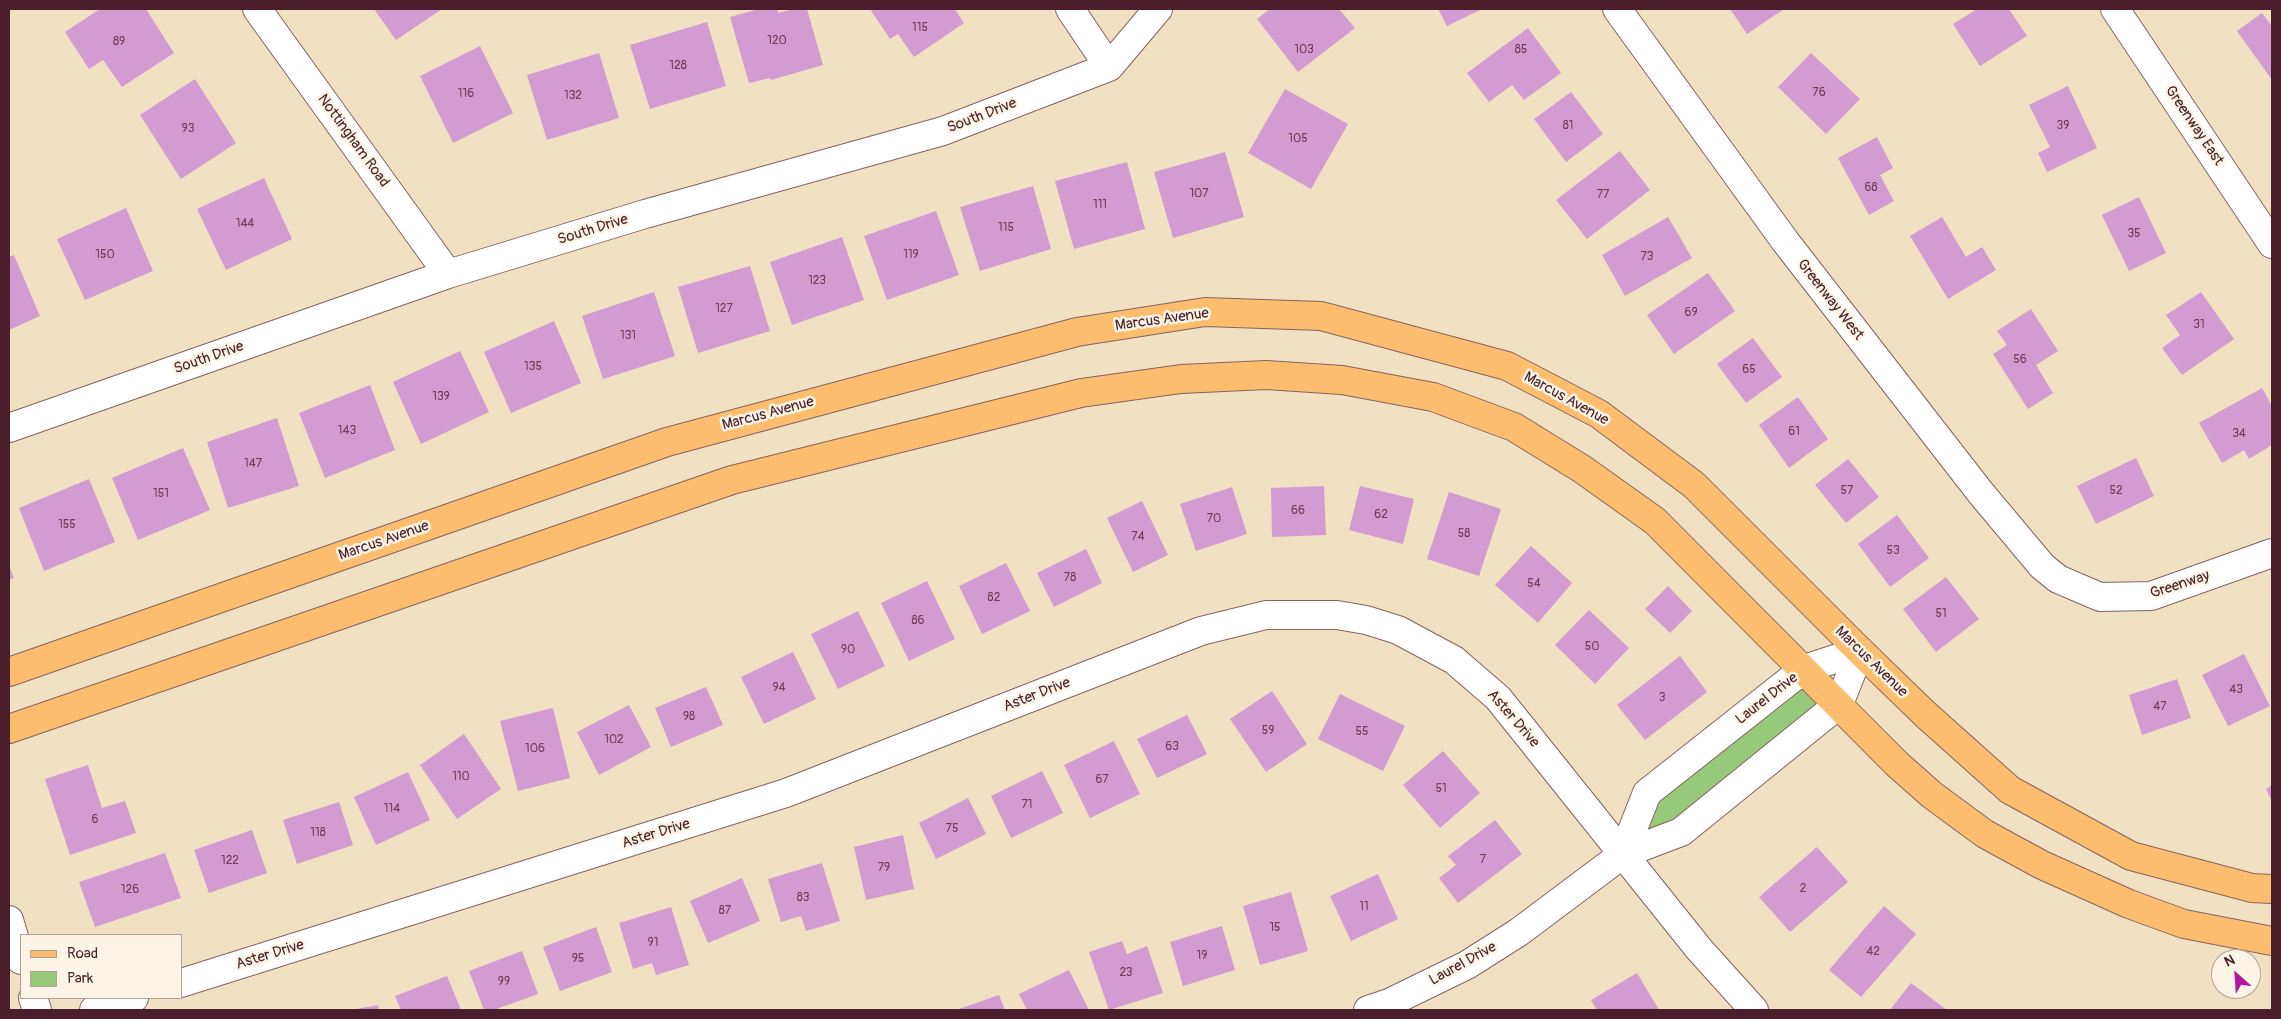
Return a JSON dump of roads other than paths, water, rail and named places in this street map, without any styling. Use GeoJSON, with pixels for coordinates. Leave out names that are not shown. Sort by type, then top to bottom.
{"type":"FeatureCollection","features":[{"type":"Feature","properties":{"kind":"main road","name":"Marcus Avenue"},"geometry":{"type":"LineString","coordinates":[[9,672],[667,442],[1077,332],[1205,312],[1321,316],[1507,366],[1599,414],[1694,485],[1860,652],[1925,714],[2010,790],[2131,856],[2252,888],[2272,889]]}},
{"type":"Feature","properties":{"kind":"main road"},"geometry":{"type":"LineString","coordinates":[[9,729],[732,480],[1081,392],[1181,379],[1266,375],[1342,380],[1433,397],[1514,427],[1582,469],[1656,520],[1840,704],[1897,764],[1932,795],[1984,834],[2042,866],[2129,904],[2184,924],[2272,941]]}},
{"type":"Feature","properties":{"kind":"street","name":"Nottingham Road"},"geometry":{"type":"LineString","coordinates":[[257,9],[448,274]]}},
{"type":"Feature","properties":{"kind":"street"},"geometry":{"type":"LineString","coordinates":[[1070,9],[1109,67]]}},
{"type":"Feature","properties":{"kind":"street","name":"South Drive"},"geometry":{"type":"LineString","coordinates":[[9,428],[448,274],[645,214],[943,130],[1109,67],[1158,9]]}},
{"type":"Feature","properties":{"kind":"street","name":"Greenway West"},"geometry":{"type":"LineString","coordinates":[[1617,9],[1785,241],[1980,492],[2042,566],[2058,578]]}},
{"type":"Feature","properties":{"kind":"street","name":"Greenway East"},"geometry":{"type":"LineString","coordinates":[[2115,9],[2272,244]]}},
{"type":"Feature","properties":{"kind":"street","name":"Greenway"},"geometry":{"type":"LineString","coordinates":[[2058,578],[2100,597],[2151,596],[2272,553]]}},
{"type":"Feature","properties":{"kind":"street","name":"Aster Drive"},"geometry":{"type":"LineString","coordinates":[[182,983],[786,793],[1201,630],[1266,614],[1337,615],[1366,620],[1398,630],[1454,660],[1498,698],[1699,949],[1754,1010]]}},
{"type":"Feature","properties":{"kind":"street"},"geometry":{"type":"LineString","coordinates":[[1840,704],[1860,652]]}},
{"type":"Feature","properties":{"kind":"street","name":"Laurel Drive"},"geometry":{"type":"LineString","coordinates":[[1624,854],[1647,793],[1804,669],[1860,652]]}},
{"type":"Feature","properties":{"kind":"street","name":"Laurel Drive"},"geometry":{"type":"LineString","coordinates":[[1368,1010],[1389,1003],[1467,965],[1527,926],[1624,854],[1681,832],[1840,704]]}},
{"type":"Feature","properties":{"kind":"street"},"geometry":{"type":"LineString","coordinates":[[9,920],[20,957]]}},
{"type":"Feature","properties":{"kind":"street"},"geometry":{"type":"LineString","coordinates":[[94,1010],[131,999]]}}]}
